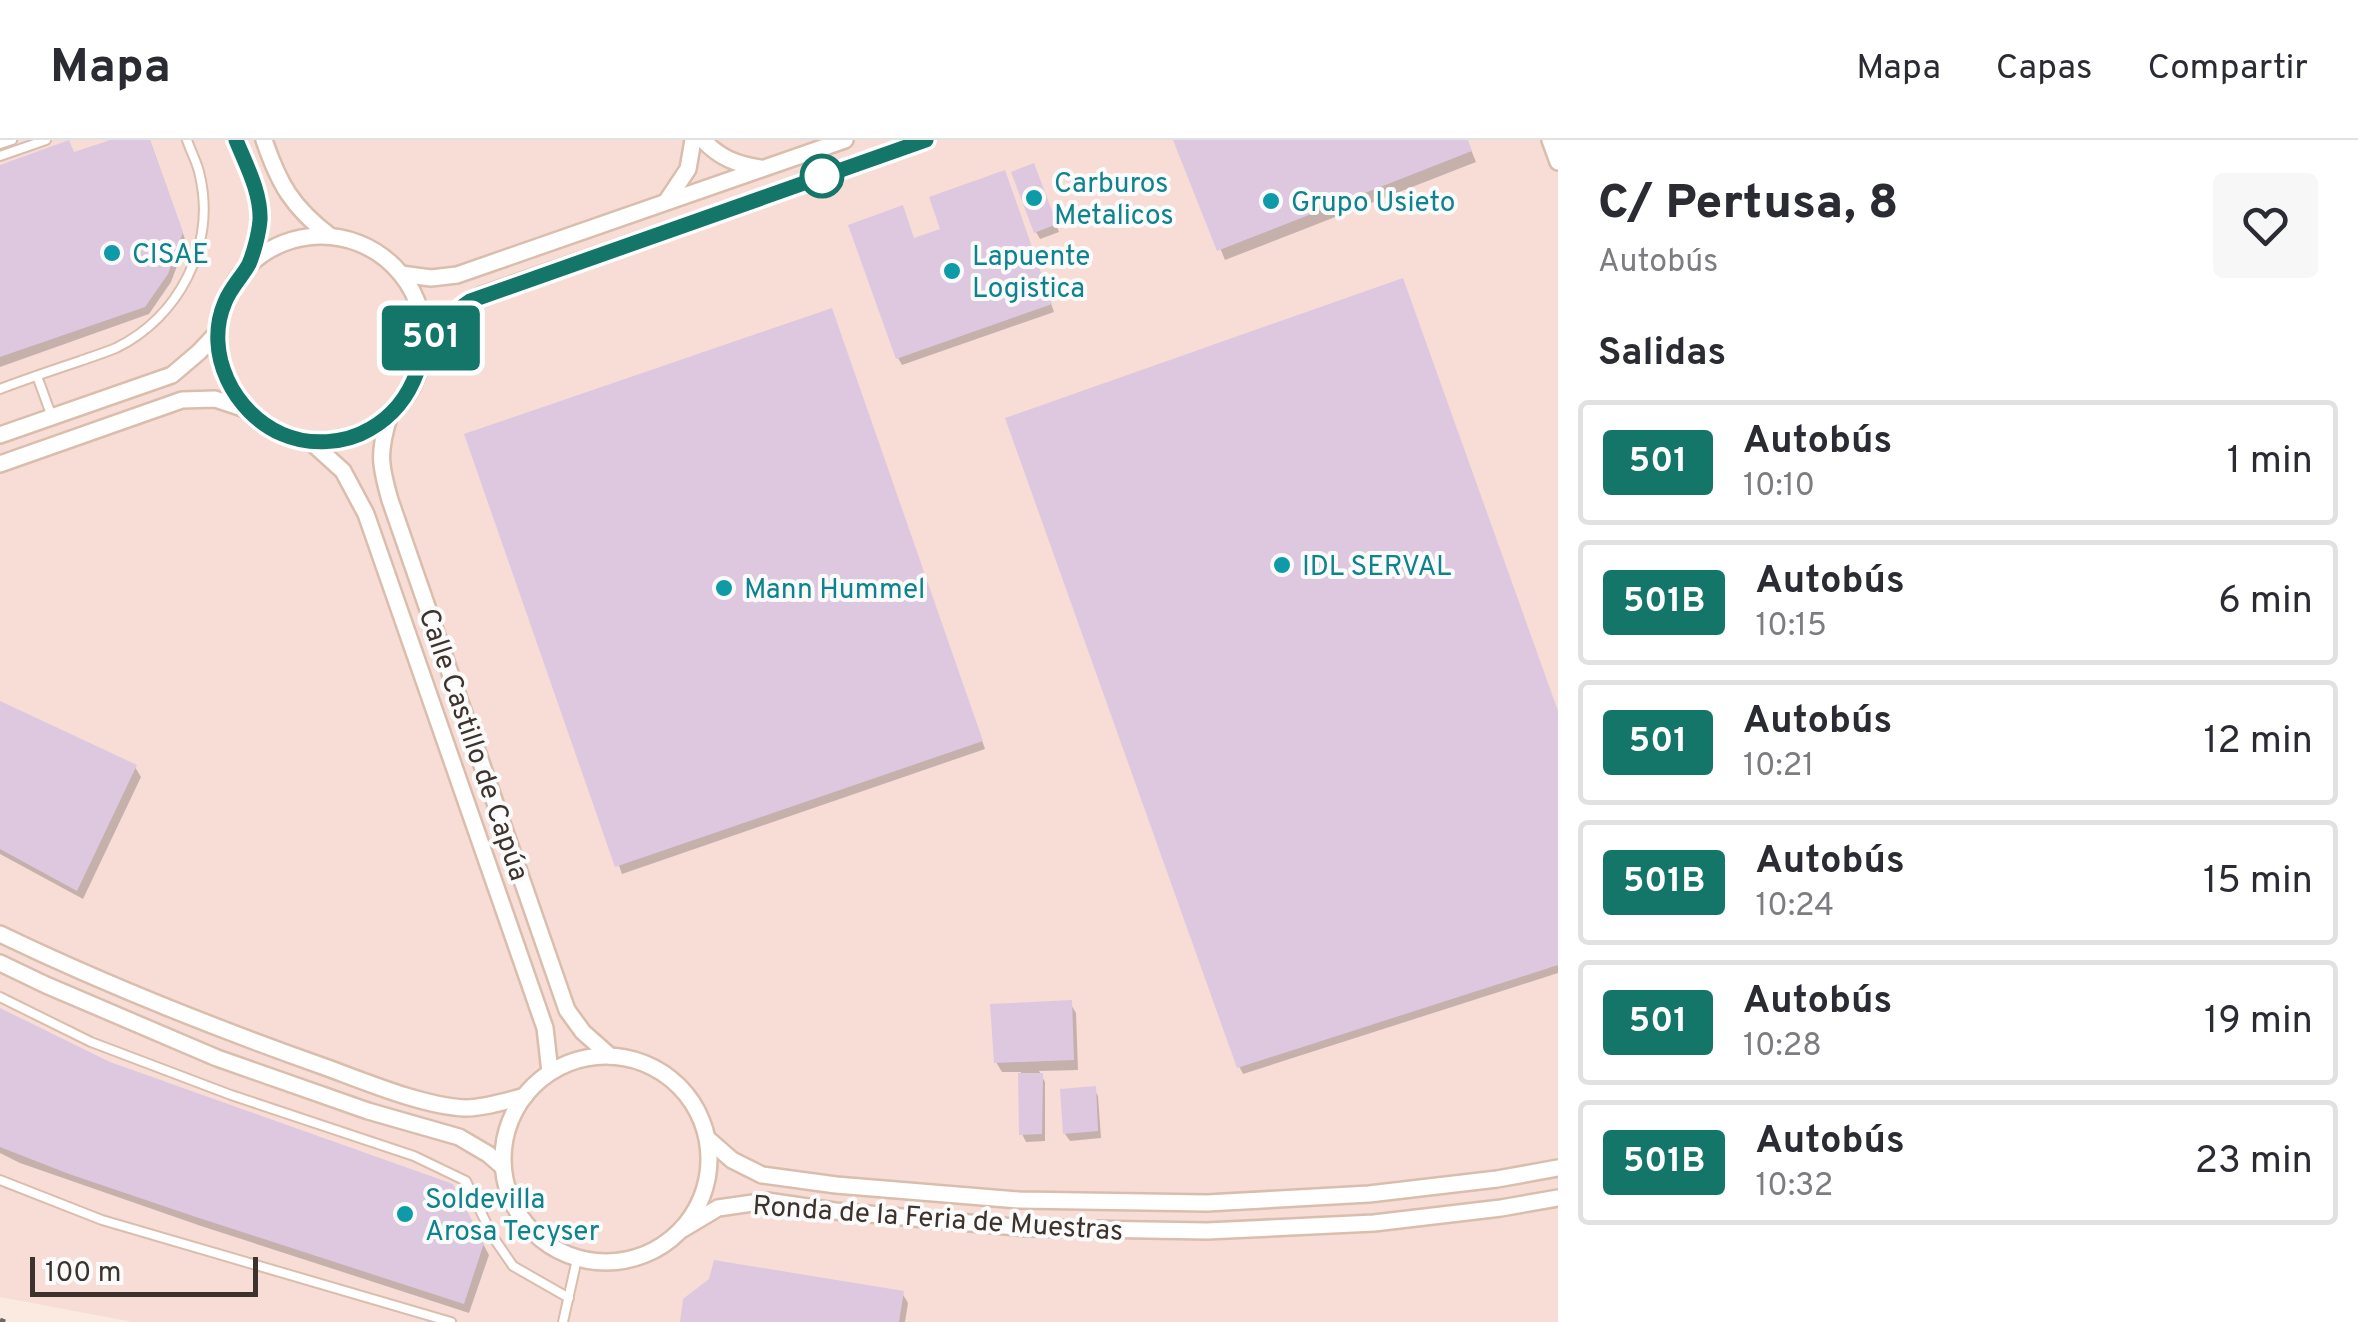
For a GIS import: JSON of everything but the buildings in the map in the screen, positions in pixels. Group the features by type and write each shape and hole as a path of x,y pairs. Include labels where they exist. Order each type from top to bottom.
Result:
{"street":[{"path":"236,140 259,207 258,233 248,264 222,307 218,332 220,360 229,386 264,425 311,442 339,441 366,432 389,417 411,386 424,346 423,320 415,295 401,274 381,255 356,242 330,236 300,238 272,248 248,264"},
{"path":"264,140 291,200 330,236"},
{"path":"666,202 688,168 693,140"},
{"path":"704,140 726,159 764,168"},
{"path":"786,140 792,158"},
{"path":"401,274 457,276 845,140"},
{"path":"424,346 457,310 482,295 926,140"},
{"path":"1550,140 1558,162"},
{"path":"0,436 172,375 218,332"},
{"path":"0,464 182,400 215,399 245,408"},
{"name":"Calle Castillo de Capúa","path":"389,417 381,442 380,468 410,557 567,1010 583,1032 610,1056"},
{"name":"Calle Castillo de Capúa","path":"311,442 343,471 366,514 545,1028 550,1072"},
{"path":"0,934 224,1031 391,1090 465,1108 525,1096"},
{"path":"0,963 217,1058 368,1111 459,1137 503,1167"},
{"name":"Ronda de la Feria de Muestras","path":"683,1229 701,1202 709,1172 708,1139 699,1113 683,1090 662,1072 637,1061 610,1056 573,1062 550,1072 525,1096 504,1142 508,1192 534,1234 577,1258 606,1263 634,1259 661,1248 718,1208 767,1201 835,1212 1027,1228 1206,1231 1374,1223 1558,1198"},
{"name":"Ronda de la Feria de Muestras","path":"708,1139 732,1160 762,1175 1018,1200 1206,1204 1369,1194 1558,1168"}],"lane":[{"path":"0,144 12,140"},
{"path":"0,156 46,140"},
{"path":"0,389 117,348 158,319 178,296 201,244 202,228 200,176 187,140"},
{"path":"37,376 52,417"},
{"path":"0,997 91,1042 232,1095 414,1156 466,1181 493,1237 514,1266 568,1298"},
{"path":"0,1180 102,1220 452,1322"},
{"path":"563,1322 577,1258"}],"shaded area":[{"path":"0,140 1558,140 1558,1322 133,1322 0,1297"}],"railway":[{"path":"0,1320 5,1322"}],"bus line":[{"name":"501","path":"236,140 257,193 260,220 248,264 222,307 218,332 220,360 229,386 245,408 264,425 311,442 339,441 366,432 389,417 417,373 424,346 446,319 482,295 926,140"}],"place":[{"name":"Carburos Metalicos","path":"1034,198"},
{"name":"Grupo Usieto","path":"1271,201"},
{"name":"CISAE","path":"112,253"},
{"name":"Lapuente Logistica","path":"952,271"},
{"name":"IDL SERVAL","path":"1282,565"},
{"name":"Mann Hummel","path":"724,588"},
{"name":"Soldevilla Arosa Tecyser","path":"405,1214"}]}
